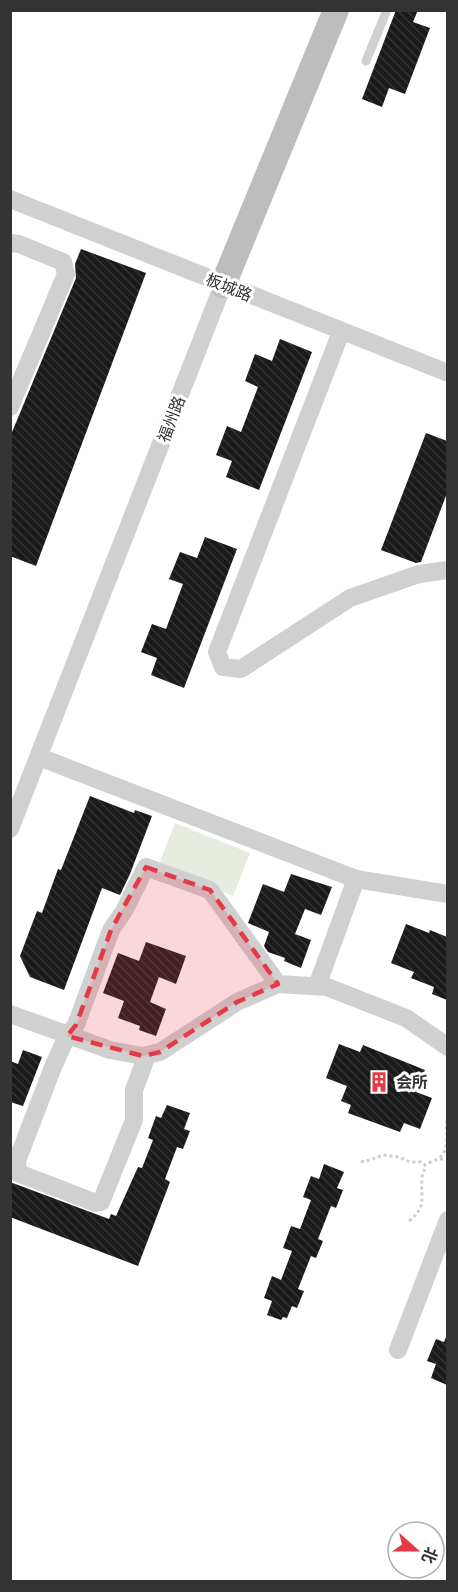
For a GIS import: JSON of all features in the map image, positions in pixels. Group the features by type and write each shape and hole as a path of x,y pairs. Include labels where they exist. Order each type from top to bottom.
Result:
{"street":[{"name":"福州路","path":"10,830 223,285 336,10"},
{"name":"板城路","path":"10,199 447,373"},
{"path":"10,243 19,244 63,262 66,274 10,407"},
{"path":"341,332 217,652 223,667 241,669 350,598 419,574 447,570"},
{"path":"39,757 356,879 447,894"},
{"path":"147,1055 134,1090 134,1120 101,1202 96,1203 18,1173 17,1161 67,1036 76,1025 111,930 124,911 146,867 210,890 278,984"},
{"path":"317,986 356,879"},
{"path":"10,1014 67,1036 122,1053 147,1055 160,1052 237,1002 278,984 317,986 327,987 406,1018 447,1047"},
{"path":"398,1350 447,1220"}],"lane":[{"path":"366,61 387,10"}],"path":[{"path":"425,1165 442,1156 447,1138 447,1114"},
{"path":"361,1161 383,1155 399,1156 410,1162 421,1162 425,1165"},
{"path":"438,1159 447,1160"},
{"path":"410,1221 421,1207 425,1165"}],"highlighted area":[{"path":"146,867 210,890 278,984 237,1002 160,1052 143,1056 67,1036 76,1025 111,930"}],"shaded area":[{"path":"175,823 250,853 233,896 158,867"}],"building":[{"path":"396,10 418,10 413,22 430,28 405,94 389,88 382,107 362,99"},
{"path":"81,249 146,273 36,566 10,556 10,437 76,278 75,264"},
{"path":"280,339 312,352 259,490 226,477 232,461 216,455 227,426 241,432 258,387 245,381 255,354 272,361"},
{"path":"426,433 447,441 447,493 421,562 416,563 381,550"},
{"path":"205,537 237,549 184,688 151,675 157,658 141,652 152,624 166,629 183,584 169,579 180,552 197,558"},
{"path":"90,796 134,813 135,810 152,816 120,895 102,888 64,990 30,977 20,956 37,911 42,913 58,869 61,870"},
{"path":"291,874 332,887 321,915 305,909 295,934 311,940 301,968 284,961 285,958 268,952 264,946 269,932 248,923 263,884 284,892"},
{"path":"406,924 447,937 447,1000 432,994 434,987 411,978 414,972 391,963"},
{"path":"146,942 186,956 176,984 159,977 150,1002 166,1009 156,1036 139,1030 140,1026 118,1018 124,1001 103,993 118,953 139,961"},
{"name":"会所","path":"339,1044 360,1052 363,1045 425,1070 416,1092 432,1098 420,1129 404,1123 400,1132 348,1113 351,1105 341,1101 347,1086 326,1078"},
{"path":"23,1050 42,1057 23,1106 10,1102 10,1061 18,1064"},
{"path":"167,1105 190,1113 184,1129 190,1131 183,1149 177,1147 165,1179 170,1182 138,1266 10,1217 10,1182 109,1219 111,1214 116,1216 138,1167 142,1168 153,1140 148,1138 156,1116 161,1118"},
{"path":"324,1164 344,1172 337,1188 343,1190 336,1208 331,1206 318,1239 323,1241 316,1258 311,1256 298,1289 304,1291 297,1308 292,1306 287,1318 283,1317 281,1320 267,1315 272,1301 264,1298 272,1276 281,1280 292,1251 283,1248 291,1226 300,1229 311,1200 303,1197 311,1176 319,1179"},
{"path":"446,1337 447,1385 431,1378 436,1364 427,1361 436,1339 444,1342"}],"place":[{"name":"会所","path":"379,1082"}]}
